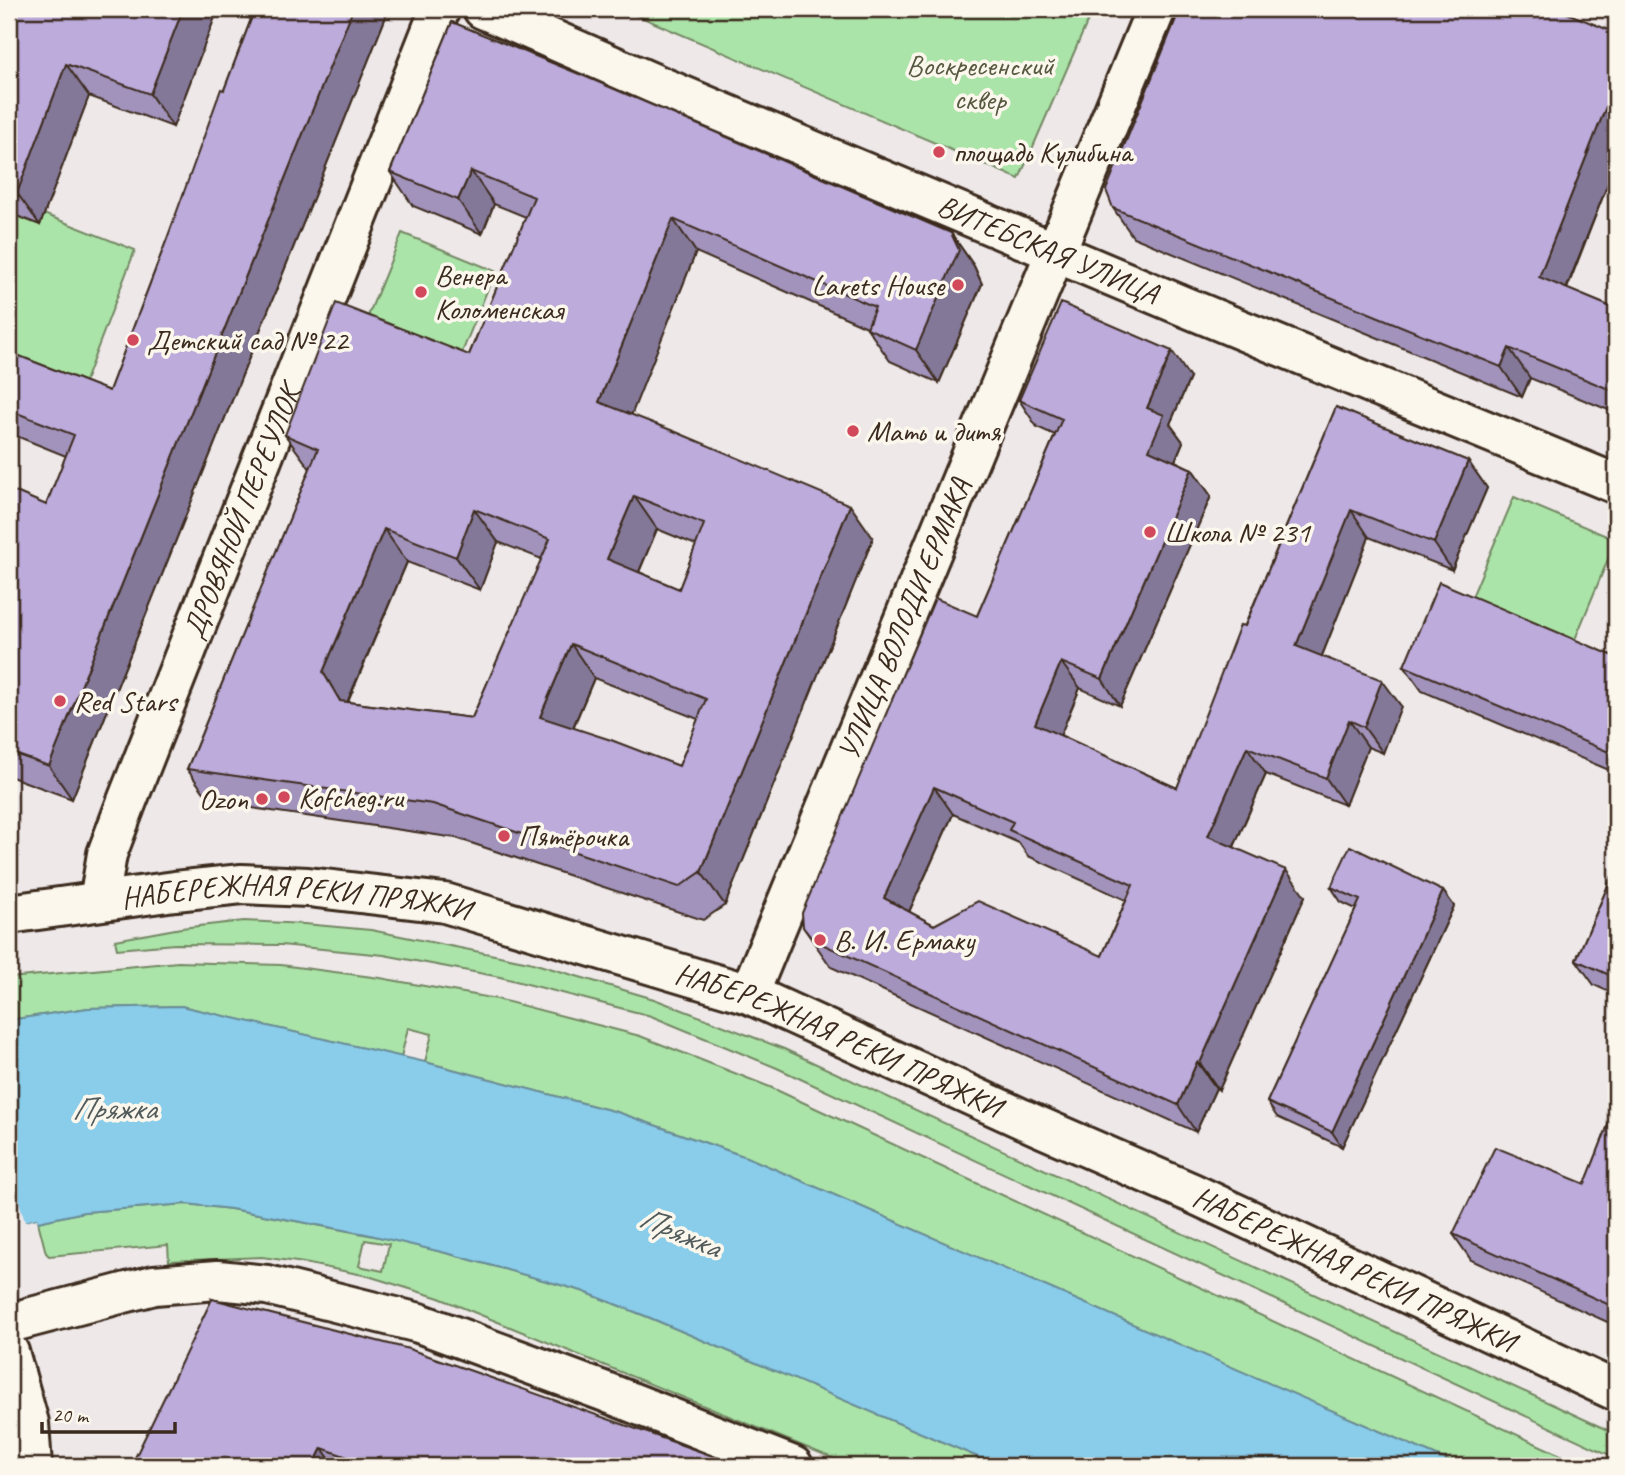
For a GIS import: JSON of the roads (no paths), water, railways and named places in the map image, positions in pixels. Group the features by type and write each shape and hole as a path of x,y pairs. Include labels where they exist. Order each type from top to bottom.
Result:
{"street":[{"name":"ДРОВЯНОЙ ПЕРЕУЛОК","path":"99,901 107,854 132,788 440,9"},
{"name":"ВИТЕБСКАЯ УЛИЦА","path":"483,9 657,85 1616,484"},
{"name":"УЛИЦА ВОЛОДИ ЕРМАКА","path":"749,994 1156,9"},
{"name":"НАБЕРЕЖНАЯ РЕКИ ПРЯЖКИ","path":"9,914 242,884 308,887 445,903 749,994 1192,1193 1616,1391"},
{"path":"9,1323 154,1285 218,1280 267,1285 419,1323 603,1391 793,1466"},
{"path":"9,1352 29,1423 33,1466"}],"water":[{"name":"Пряжка","path":"181,1006 425,1062 617,1112 749,1158 1460,1466 999,1466 582,1291 450,1254 366,1234 231,1209 186,1204 84,1212 38,1222 36,1219 9,1227 9,1020 88,1008"}],"place":[{"name":"площадь Кулибина","path":"939,152"},
{"name":"Larets House","path":"958,285"},
{"name":"Венера Коломенская","path":"421,292"},
{"name":"Детский сад № 22","path":"133,340"},
{"name":"Мать и дитя","path":"853,431"},
{"name":"Школа № 231","path":"1150,532"},
{"name":"Red Stars","path":"60,701"},
{"name":"Kofcheg.ru","path":"284,797"},
{"name":"Ozon","path":"262,799"},
{"name":"Пятёрочка","path":"504,836"},
{"name":"В. И. Ермаку","path":"820,940"}],"park label":[{"name":"Воскресенский сквер","path":"980,82"}]}
